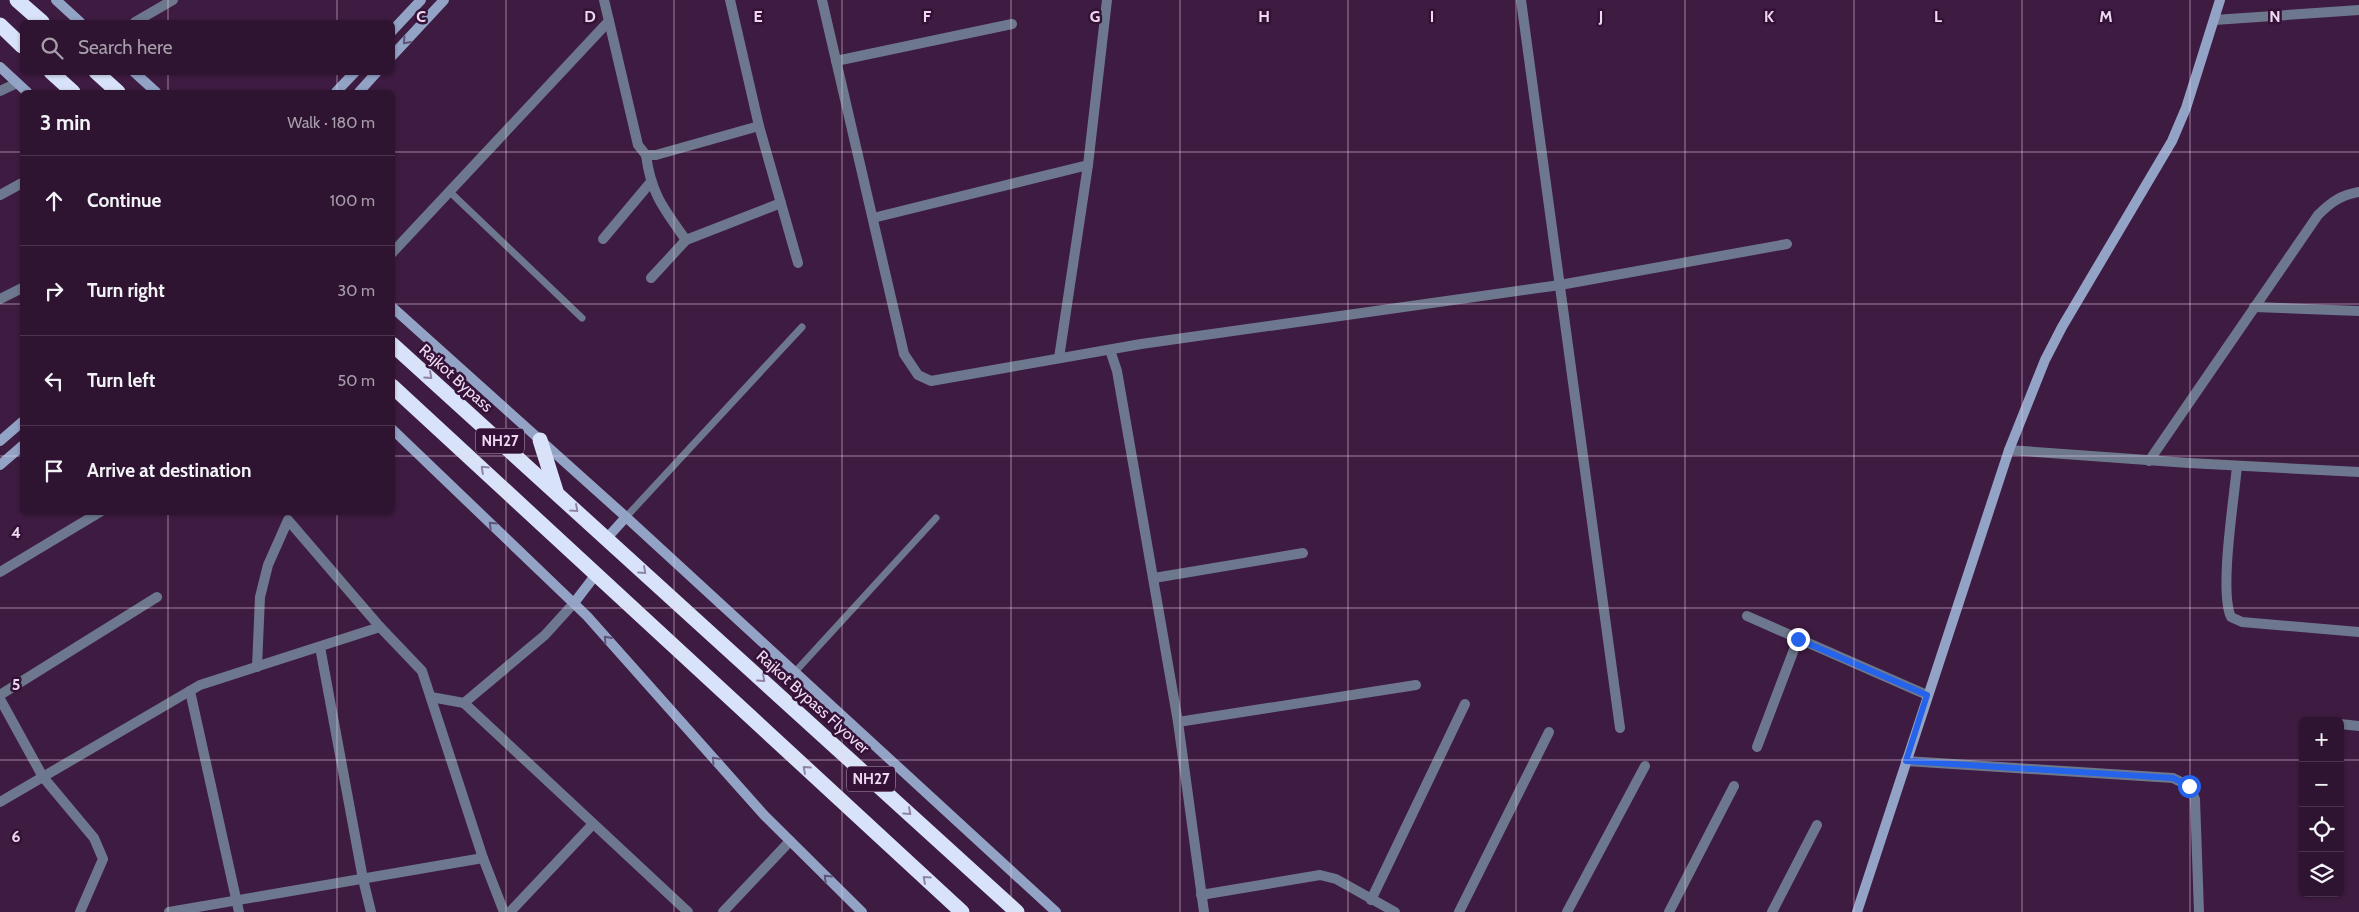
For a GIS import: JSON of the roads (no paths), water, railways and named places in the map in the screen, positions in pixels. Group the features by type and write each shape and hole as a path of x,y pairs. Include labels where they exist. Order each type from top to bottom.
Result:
{"highway":[{"path":"17,0 40,20"},
{"path":"0,25 20,44"},
{"path":"54,75 71,90"},
{"path":"99,75 116,90"},
{"name":"Rajkot Bypass","path":"395,347 607,538"},
{"name":"NH27","path":"395,389 597,573 698,670 962,912"},
{"path":"540,440 556,492"},
{"name":"Rajkot Bypass Flyover","path":"607,538 1017,912"}],"street":[{"path":"56,0 78,20"},
{"path":"139,20 173,0"},
{"path":"395,28 422,0"},
{"path":"395,53 444,0"},
{"path":"604,0 638,145 646,155 650,183 686,240"},
{"path":"730,0 759,126 798,263"},
{"path":"822,0 904,354 918,375 931,381 1110,350 1560,285 1787,244"},
{"path":"1059,358 1088,165 1107,0"},
{"path":"1521,0 1620,728"},
{"path":"1857,912 2009,450 2045,360 2062,327 2172,141 2186,108 2220,0"},
{"path":"2214,20 2359,10"},
{"path":"395,250 609,21"},
{"path":"836,61 1012,24"},
{"path":"0,67 26,90"},
{"path":"137,75 154,90"},
{"path":"338,90 352,75"},
{"path":"361,90 375,75"},
{"path":"0,91 17,83"},
{"path":"646,155 656,155 759,126"},
{"path":"873,218 1088,165"},
{"path":"603,239 650,183"},
{"path":"0,195 20,184"},
{"path":"2149,460 2318,215 2332,201 2344,195 2359,192"},
{"path":"651,278 686,240 781,203"},
{"path":"0,299 20,289"},
{"path":"2254,307 2359,311"},
{"path":"395,310 626,517 1056,912"},
{"path":"1110,350 1117,371 1154,578 1178,722 1204,912"},
{"path":"0,441 20,424"},
{"path":"395,432 574,603 790,841 862,912"},
{"path":"0,465 20,448"},
{"path":"2009,450 2237,466 2359,472"},
{"path":"2237,466 2226,587 2226,607 2231,618 2242,622 2359,632"},
{"path":"0,572 95,515"},
{"path":"607,538 626,517"},
{"path":"257,667 260,597 268,565 288,520 380,627 422,671 483,858 504,912"},
{"path":"1154,578 1303,553"},
{"path":"464,703 545,636 597,573"},
{"path":"80,912 103,859 94,838 43,777 0,697 157,597"},
{"path":"1747,616 1927,695"},
{"path":"0,802 200,685 380,627"},
{"path":"1757,747 1798,639"},
{"path":"320,647 362,879 371,912"},
{"path":"1178,722 1416,685"},
{"path":"190,691 239,912"},
{"path":"431,698 464,703 688,912"},
{"path":"1371,900 1466,704"},
{"path":"2344,724 2359,726"},
{"path":"1459,912 1549,732"},
{"path":"1906,761 2173,778 2189,786 2195,799 2199,912"},
{"path":"1567,912 1645,766"},
{"path":"1670,912 1734,786"},
{"path":"510,912 593,824"},
{"path":"1772,912 1817,825"},
{"path":"723,912 790,841"},
{"path":"169,912 483,858"},
{"path":"1202,895 1320,875 1336,879 1395,912"},
{"path":"672,912 680,904"}],"lane":[{"path":"450,192 582,318"},
{"path":"626,517 802,326"},
{"path":"794,673 936,518"}]}
